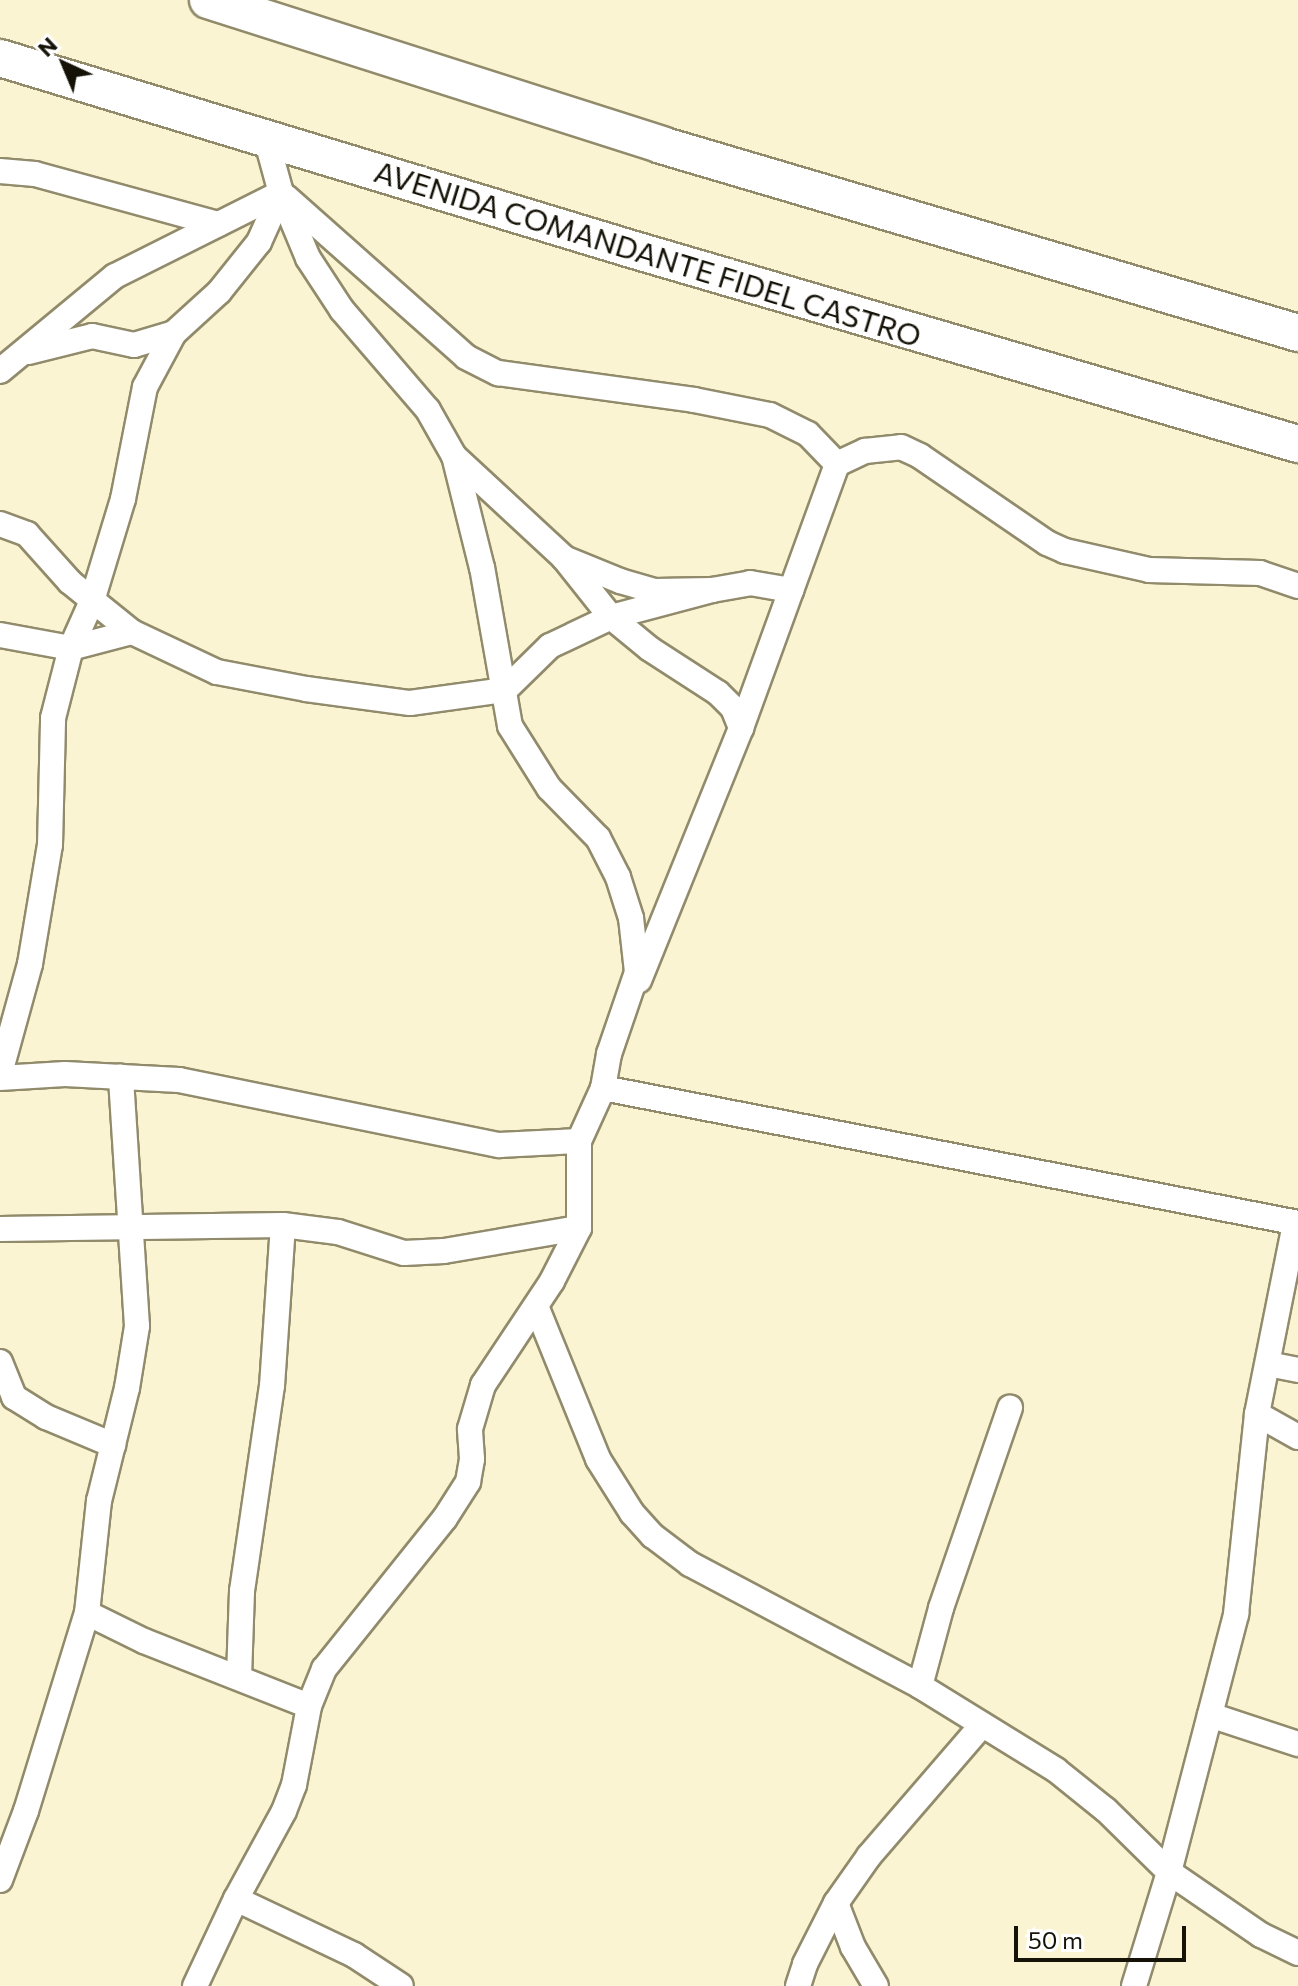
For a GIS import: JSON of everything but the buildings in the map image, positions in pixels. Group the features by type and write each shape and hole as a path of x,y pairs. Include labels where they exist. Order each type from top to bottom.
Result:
{"highway":[{"path":"208,0 661,145 1298,333"},
{"name":"AVENIDA COMANDANTE FIDEL CASTRO","path":"0,58 1298,444"}],"street":[{"path":"195,1986 294,1785 309,1706 324,1669 445,1518 468,1482 472,1459 470,1429 483,1385 536,1306 579,1228 579,1141 603,1088 609,1054 637,972 631,918 618,877 598,838 549,788 510,726 482,568 454,456 428,410 342,310 308,258 281,193 266,138"},
{"path":"0,171 35,174 218,224"},
{"path":"0,371 115,276 281,193"},
{"path":"281,193 259,242 219,292 174,333 145,387 123,499 92,601 71,648 53,718 50,845 30,964 0,1076 65,1074 179,1080 499,1145 579,1141"},
{"path":"281,193 398,300 477,362 498,373 694,400 770,415 808,434 837,464"},
{"path":"22,353 92,336 134,345 174,333"},
{"path":"609,1054 741,728 837,464 865,451 901,447 945,472 1047,543 1065,551 1149,570 1260,573 1298,586"},
{"path":"454,456 564,558 611,617 650,649 718,693 733,708 741,728"},
{"path":"0,524 27,534 92,601 132,632 217,672 306,689 410,703 505,690 550,646 611,617 750,583 791,590"},
{"path":"564,558 638,588 655,591 712,590"},
{"path":"0,635 71,648 132,632"},
{"path":"0,1880 26,1811 87,1613 99,1501 137,1326 121,1077"},
{"path":"603,1088 1297,1223 1257,1414 1236,1614 1169,1872 1134,1986"},
{"path":"0,1229 283,1225 338,1232 404,1253 444,1251 579,1228"},
{"path":"239,1677 242,1591 272,1386 283,1225"},
{"path":"536,1306 598,1459 632,1513 653,1536 711,1576 920,1686 1056,1770 1106,1810 1169,1872 1261,1935 1298,1953"},
{"path":"0,1362 14,1397 46,1417 113,1445"},
{"path":"1268,1364 1298,1370"},
{"path":"920,1686 941,1608 1010,1408"},
{"path":"1257,1414 1298,1437"},
{"path":"87,1613 144,1641 309,1706"},
{"path":"1210,1715 1298,1744"},
{"path":"798,1986 805,1964 836,1903 869,1856 982,1725"},
{"path":"236,1899 354,1955 401,1986"},
{"path":"836,1903 853,1947 876,1986"}]}
